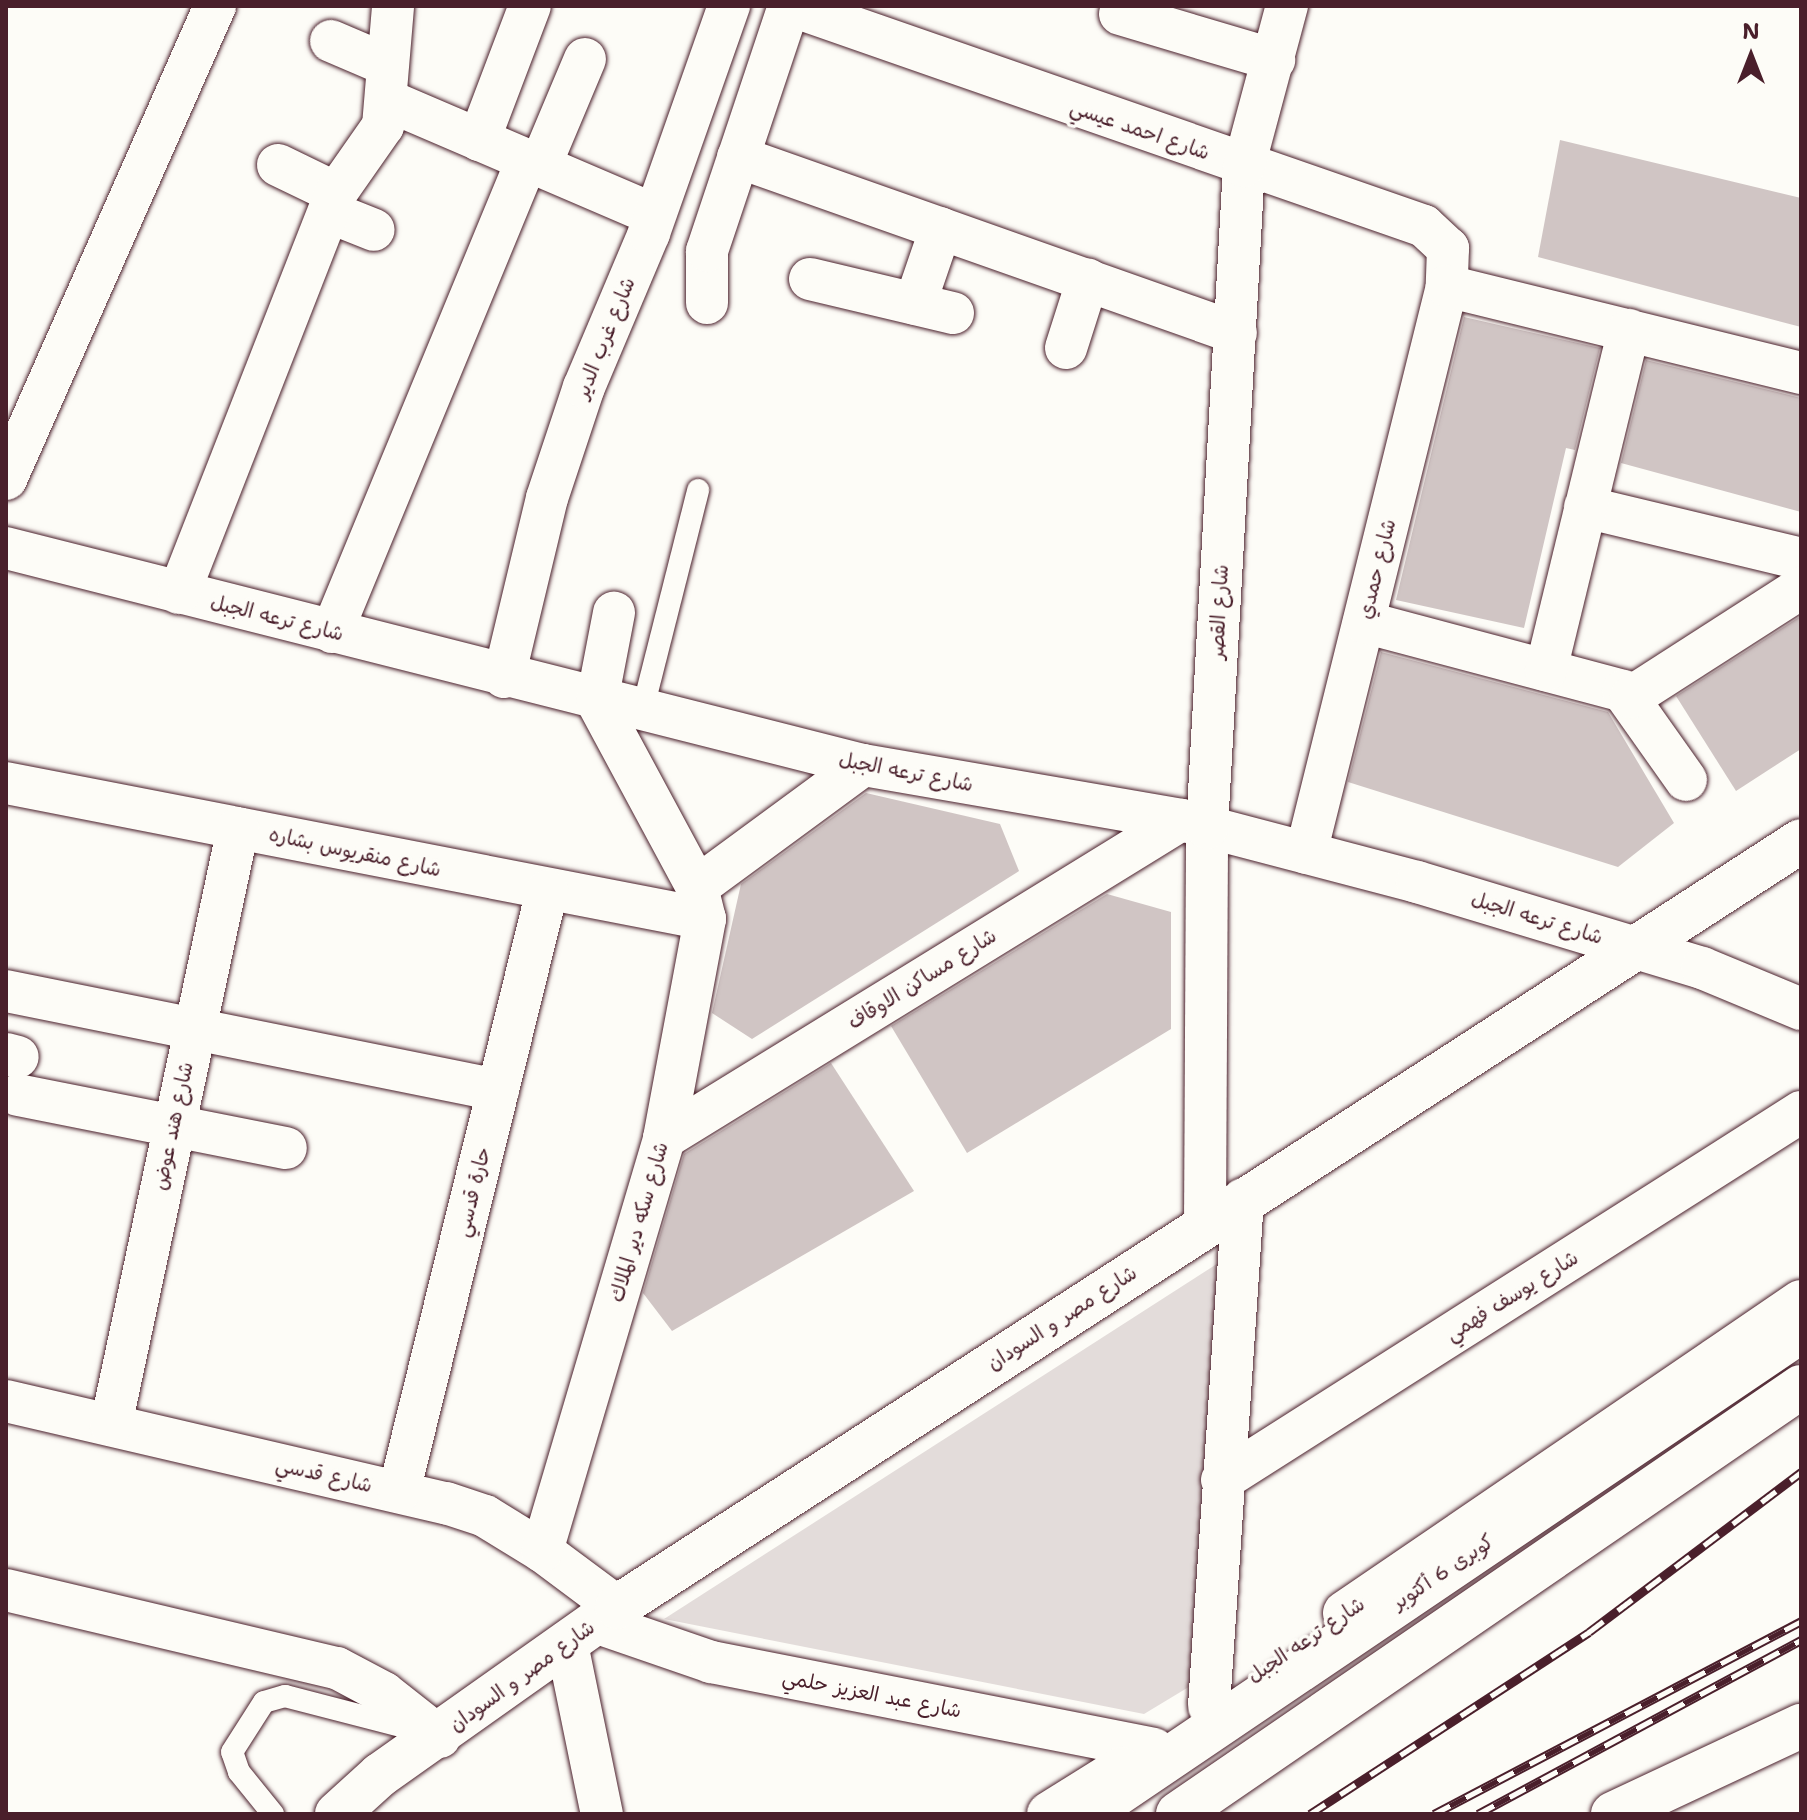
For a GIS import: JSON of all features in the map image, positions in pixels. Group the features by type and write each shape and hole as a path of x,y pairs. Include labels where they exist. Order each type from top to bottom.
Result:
{"main road":[{"name":"شارع مصر و السودان","path":"337,1814 380,1775 440,1737 593,1624 1243,1199 1801,841"},
{"name":"شارع ترعه الجبل","path":"1049,1814 1154,1749 1209,1706 1801,1302"},
{"name":"كوبرى 6 أكتوبر","path":"1087,1814 1801,1331"},
{"path":"1178,1814 1801,1387"},
{"path":"1613,1814 1801,1726"}],"street":[{"path":"6,479 215,6"},
{"path":"479,140 530,6"},
{"name":"شارع غرب الدير","path":"504,677 547,498 584,387 652,224 729,6"},
{"path":"707,303 707,251 790,6"},
{"name":"شارع احمد عيسي","path":"790,6 865,20 1244,166 1424,226 1448,248 1447,286"},
{"name":"شارع القصر","path":"1205,1225 1194,824 1236,333 1244,166 1287,6"},
{"path":"179,593 333,202 375,143 388,83 387,9"},
{"path":"1120,14 1274,60"},
{"path":"331,41 388,83 479,140 533,163 707,251"},
{"path":"332,632 533,163 585,59"},
{"path":"738,157 1236,333"},
{"path":"278,165 374,230"},
{"path":"810,279 934,308 941,228"},
{"path":"1066,348 1088,279"},
{"path":"1447,286 1801,373"},
{"name":"شارع حمدي","path":"1306,853 1447,286"},
{"path":"1546,670 1629,330"},
{"path":"1585,507 1801,559"},
{"name":"شارع ترعه الجبل","path":"6,548 597,701 863,765 1194,824 1306,853 1702,968 1801,1009"},
{"path":"1631,697 1801,588"},
{"path":"614,613 597,701 701,903 863,765"},
{"path":"1364,622 1546,670 1631,697 1686,780"},
{"name":"شارع منقريوس بشاره","path":"6,783 547,891 701,903"},
{"name":"شارع مساكن الاوقاف","path":"664,1138 1194,824"},
{"name":"شارع هند عوض","path":"111,1425 172,1126 238,828"},
{"name":"حارة قدسي","path":"399,1492 547,891"},
{"name":"شارع سكه دير الملاك","path":"542,1551 664,1138 701,903"},
{"path":"6,991 194,1032 498,1090"},
{"path":"14,1069 172,1126 286,1148"},
{"name":"شارع يوسف فهمي","path":"1222,1480 1801,1112"},
{"path":"1209,1706 1243,1199"},
{"name":"شارع قدسي","path":"6,1401 399,1492 485,1516 542,1551 593,1624"},
{"path":"6,1590 337,1668 384,1693 440,1737"},
{"path":"593,1624 602,1814"},
{"name":"شارع عبد العزيز حلمي","path":"593,1624 711,1662 1154,1749"}],"lane":[{"path":"642,712 698,490"},
{"path":"273,1814 239,1772 232,1752 270,1698 285,1696 440,1737"}],"shaded area":[{"path":"1223,1260 1197,1682 1144,1714 664,1619"}],"building":[{"path":"1560,140 1801,198 1801,327 1538,257"},
{"path":"1464,317 1600,348 1575,450 1566,448 1524,628 1396,600"},
{"path":"1646,360 1801,398 1801,512 1621,463"},
{"path":"1801,616 1801,749 1736,791 1676,696"},
{"path":"1381,652 1608,712 1674,823 1618,867 1348,782"},
{"path":"866,793 1000,824 1019,871 752,1039 712,1013 741,884"},
{"path":"1107,894 1171,912 1171,1029 967,1153 891,1026"},
{"path":"831,1063 914,1191 672,1331 643,1293 684,1154"}],"railway":[{"path":"1310,1814 1589,1632 1801,1472"},
{"path":"1434,1814 1801,1621"},
{"path":"1478,1814 1801,1640"}]}
